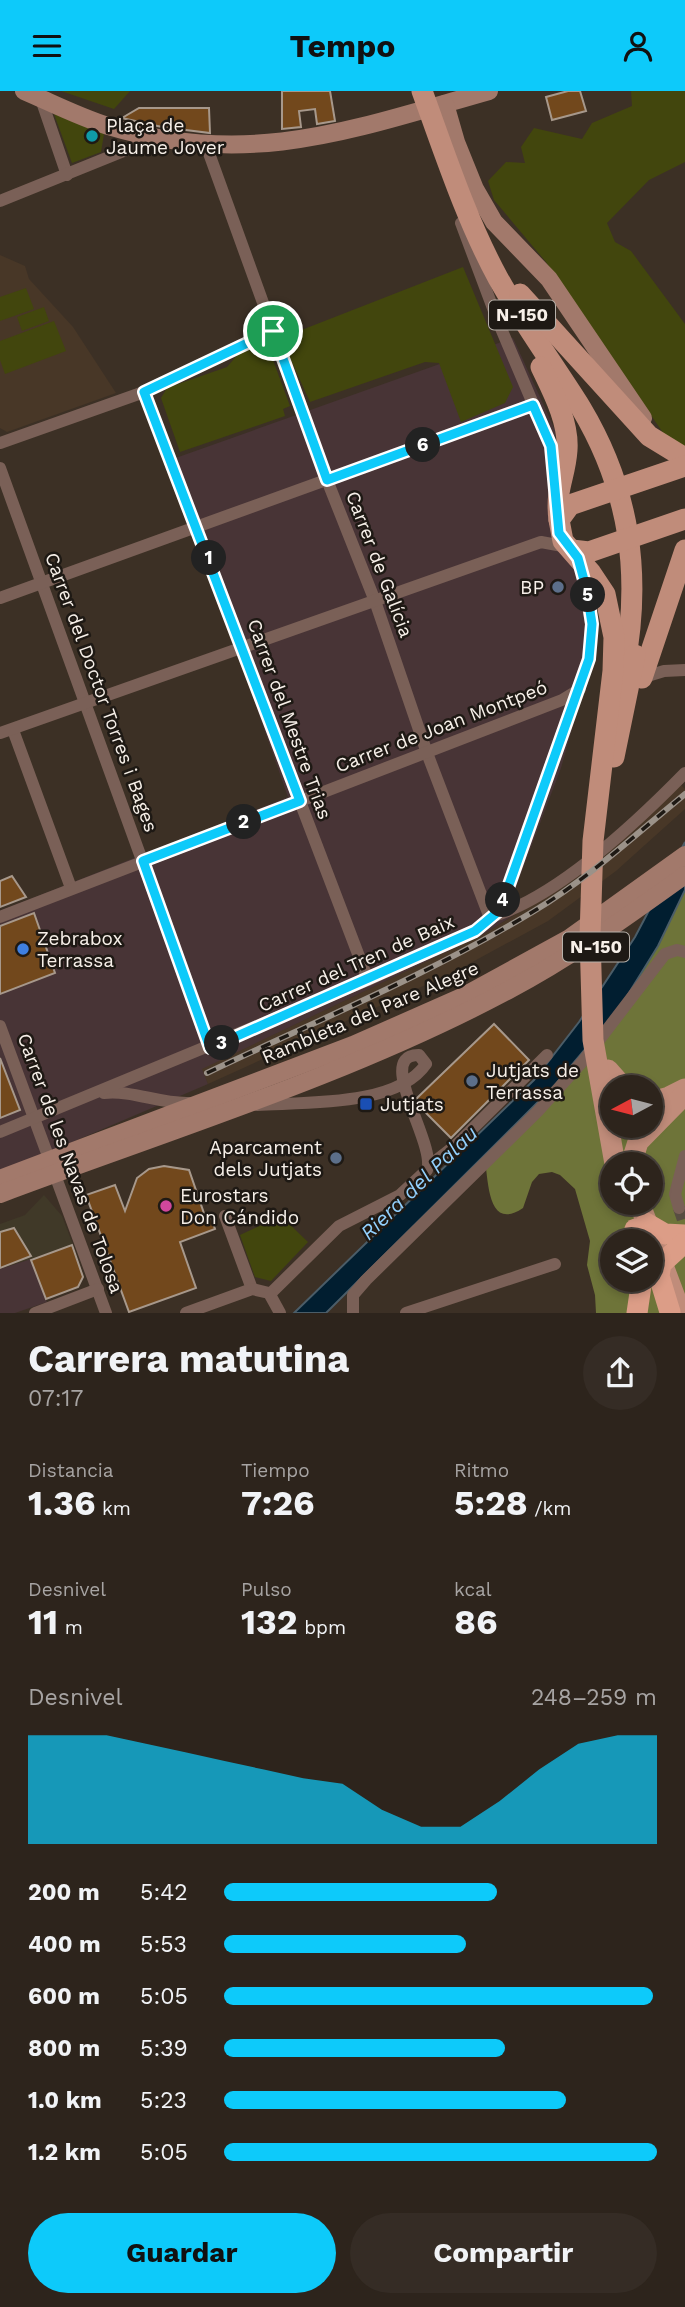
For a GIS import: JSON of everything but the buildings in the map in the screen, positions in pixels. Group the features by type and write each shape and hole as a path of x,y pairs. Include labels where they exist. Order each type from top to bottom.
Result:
{"highway":[{"path":"663,1234 685,1235"},
{"path":"663,1262 685,1242"},
{"path":"663,1285 674,1310"},
{"path":"637,1313 640,1292"}],"main road":[{"path":"31,93 108,125 156,138 206,145 258,145 313,139 421,101 489,91"},
{"path":"439,97 470,177 494,222 549,279 663,447"},
{"name":"N-150","path":"439,97 453,161"},
{"name":"N-150","path":"421,101 453,161 508,285 612,458 638,565 640,626 597,838"},
{"path":"508,285 663,447 685,459"},
{"path":"508,285 555,396 565,427 567,449 556,493 559,533 605,594 614,637 599,794"},
{"path":"559,520 570,505 685,465"},
{"path":"573,552 589,552 685,519"},
{"path":"611,772 685,551"},
{"name":"N-150","path":"604,1075 596,930 599,794 630,639 638,565"},
{"name":"Rambleta del Pare Alegre","path":"0,1179 51,1167 236,1106 353,1062 478,1006 549,967 657,895 681,865"},
{"name":"Rambleta del Pare Alegre","path":"0,1194 51,1167 353,1045 498,979 578,932 681,865"},
{"path":"603,1063 613,1075"},
{"path":"663,1098 685,1091"},
{"path":"663,1115 685,1091"}],"street":[{"path":"413,91 421,101 497,319 551,446 556,493"},
{"path":"31,93 67,175"},
{"path":"0,201 156,138"},
{"name":"Carrer de Galícia","path":"206,145 327,480 375,601 427,753 490,918"},
{"path":"0,443 144,392 273,331"},
{"name":"Carrer del Mestre Trias","path":"144,392 244,649 368,981"},
{"path":"0,598 533,405"},
{"name":"Carrer del Doctor Torres i Bages","path":"0,468 210,1048"},
{"path":"71,888 6,732 541,542 573,552 592,624 589,659 500,910 490,918"},
{"path":"642,678 664,671 685,670"},
{"name":"Carrer de Joan Montpeó","path":"0,917 562,700 580,689"},
{"path":"490,918 519,909 614,841 685,773"},
{"name":"Carrer del Tren de Baix","path":"0,1132 368,981 475,931 490,918"},
{"path":"353,1313 353,1295 366,1280 538,1111 583,1061 665,954 677,950 685,952"},
{"name":"Carrer de les Navas de Tolosa","path":"0,1025 106,1313"},
{"path":"270,1294 339,1226 400,1195 429,1166 456,1145 547,1055"},
{"name":"Rambleta del Pare Alegre","path":"236,1106 346,1099 402,1086 428,1147 429,1166"},
{"name":"Rambleta del Pare Alegre","path":"96,1094 123,1092 169,1103 204,1103"},
{"path":"679,1208 676,1195 680,1168 685,1156"},
{"path":"225,1216 252,1289"},
{"path":"405,1313 555,1264"},
{"path":"35,1313 98,1289"},
{"path":"186,1313 252,1289 270,1294"},
{"path":"270,1294 278,1312"}],"shaded area":[{"path":"0,255 25,266 29,279 73,327 116,393 7,432 0,428"},
{"path":"513,338 555,430 558,472 554,524 592,587 596,643 561,768 509,905 514,915 484,934 203,1069 208,1084 0,1173 0,911 288,797 170,460"},
{"path":"681,785 685,789 685,809 616,871 548,921 454,972 208,1084 202,1069 484,934 582,873"},
{"path":"44,1195 62,1216 73,1245 0,1269 0,1224 25,1215"},
{"path":"31,1259 47,1302 15,1313 0,1313 0,1269"}],"green space":[{"path":"61,91 130,91 114,109"},
{"path":"631,91 685,91 685,162 649,180 607,223 615,242 631,251 685,324 685,448 670,443 546,262 494,200 488,181 506,162 525,163 521,147 534,128 582,139 592,123 632,106"},
{"name":"Plaça de Jaume Jover","path":"54,114 104,134 101,152 72,163"},
{"path":"463,267 513,387 505,403 461,422 439,363 425,362 310,402 281,338"},
{"path":"26,288 34,309 0,321 0,297"},
{"path":"44,307 49,321 22,331 17,317"},
{"path":"54,321 66,351 5,374 0,360 0,341"},
{"path":"266,341 290,406 283,409 285,416 180,452 161,398 167,388 227,367 241,351"},
{"path":"685,890 683,1313 596,1313 595,1295 587,1265 590,1241 575,1189 560,1175 552,1172 539,1174 532,1182 523,1208 511,1214 502,1213 495,1208 484,1157 555,1085 658,946"},
{"path":"281,1216 308,1242 271,1281 255,1277 240,1235"}],"water":[{"name":"Riera del Palau","path":"685,842 685,890 658,946 619,1009 555,1085 326,1313 294,1313 534,1080 579,1022 635,937"}],"tunnel":[{"path":"679,1208 685,1226"}],"railway":[{"path":"207,1073 414,976 495,934 554,898 593,870 685,794"}],"place":[{"name":"Plaça de Jaume Jover","path":"92,136"},
{"name":"BP","path":"558,587"},
{"name":"Zebrabox Terrassa","path":"23,949"},
{"name":"Jutjats de Terrassa","path":"472,1081"},
{"name":"Jutjats","path":"366,1104"},
{"name":"Aparcament dels Jutjats","path":"336,1158"},
{"name":"Eurostars Don Cándido","path":"166,1206"}],"route":[{"path":"273,331 327,480 533,405 551,446 559,533 578,558 587,591 592,624 589,659 500,910 475,931 368,981 210,1048 143,861 300,801 144,392 273,331"}]}
